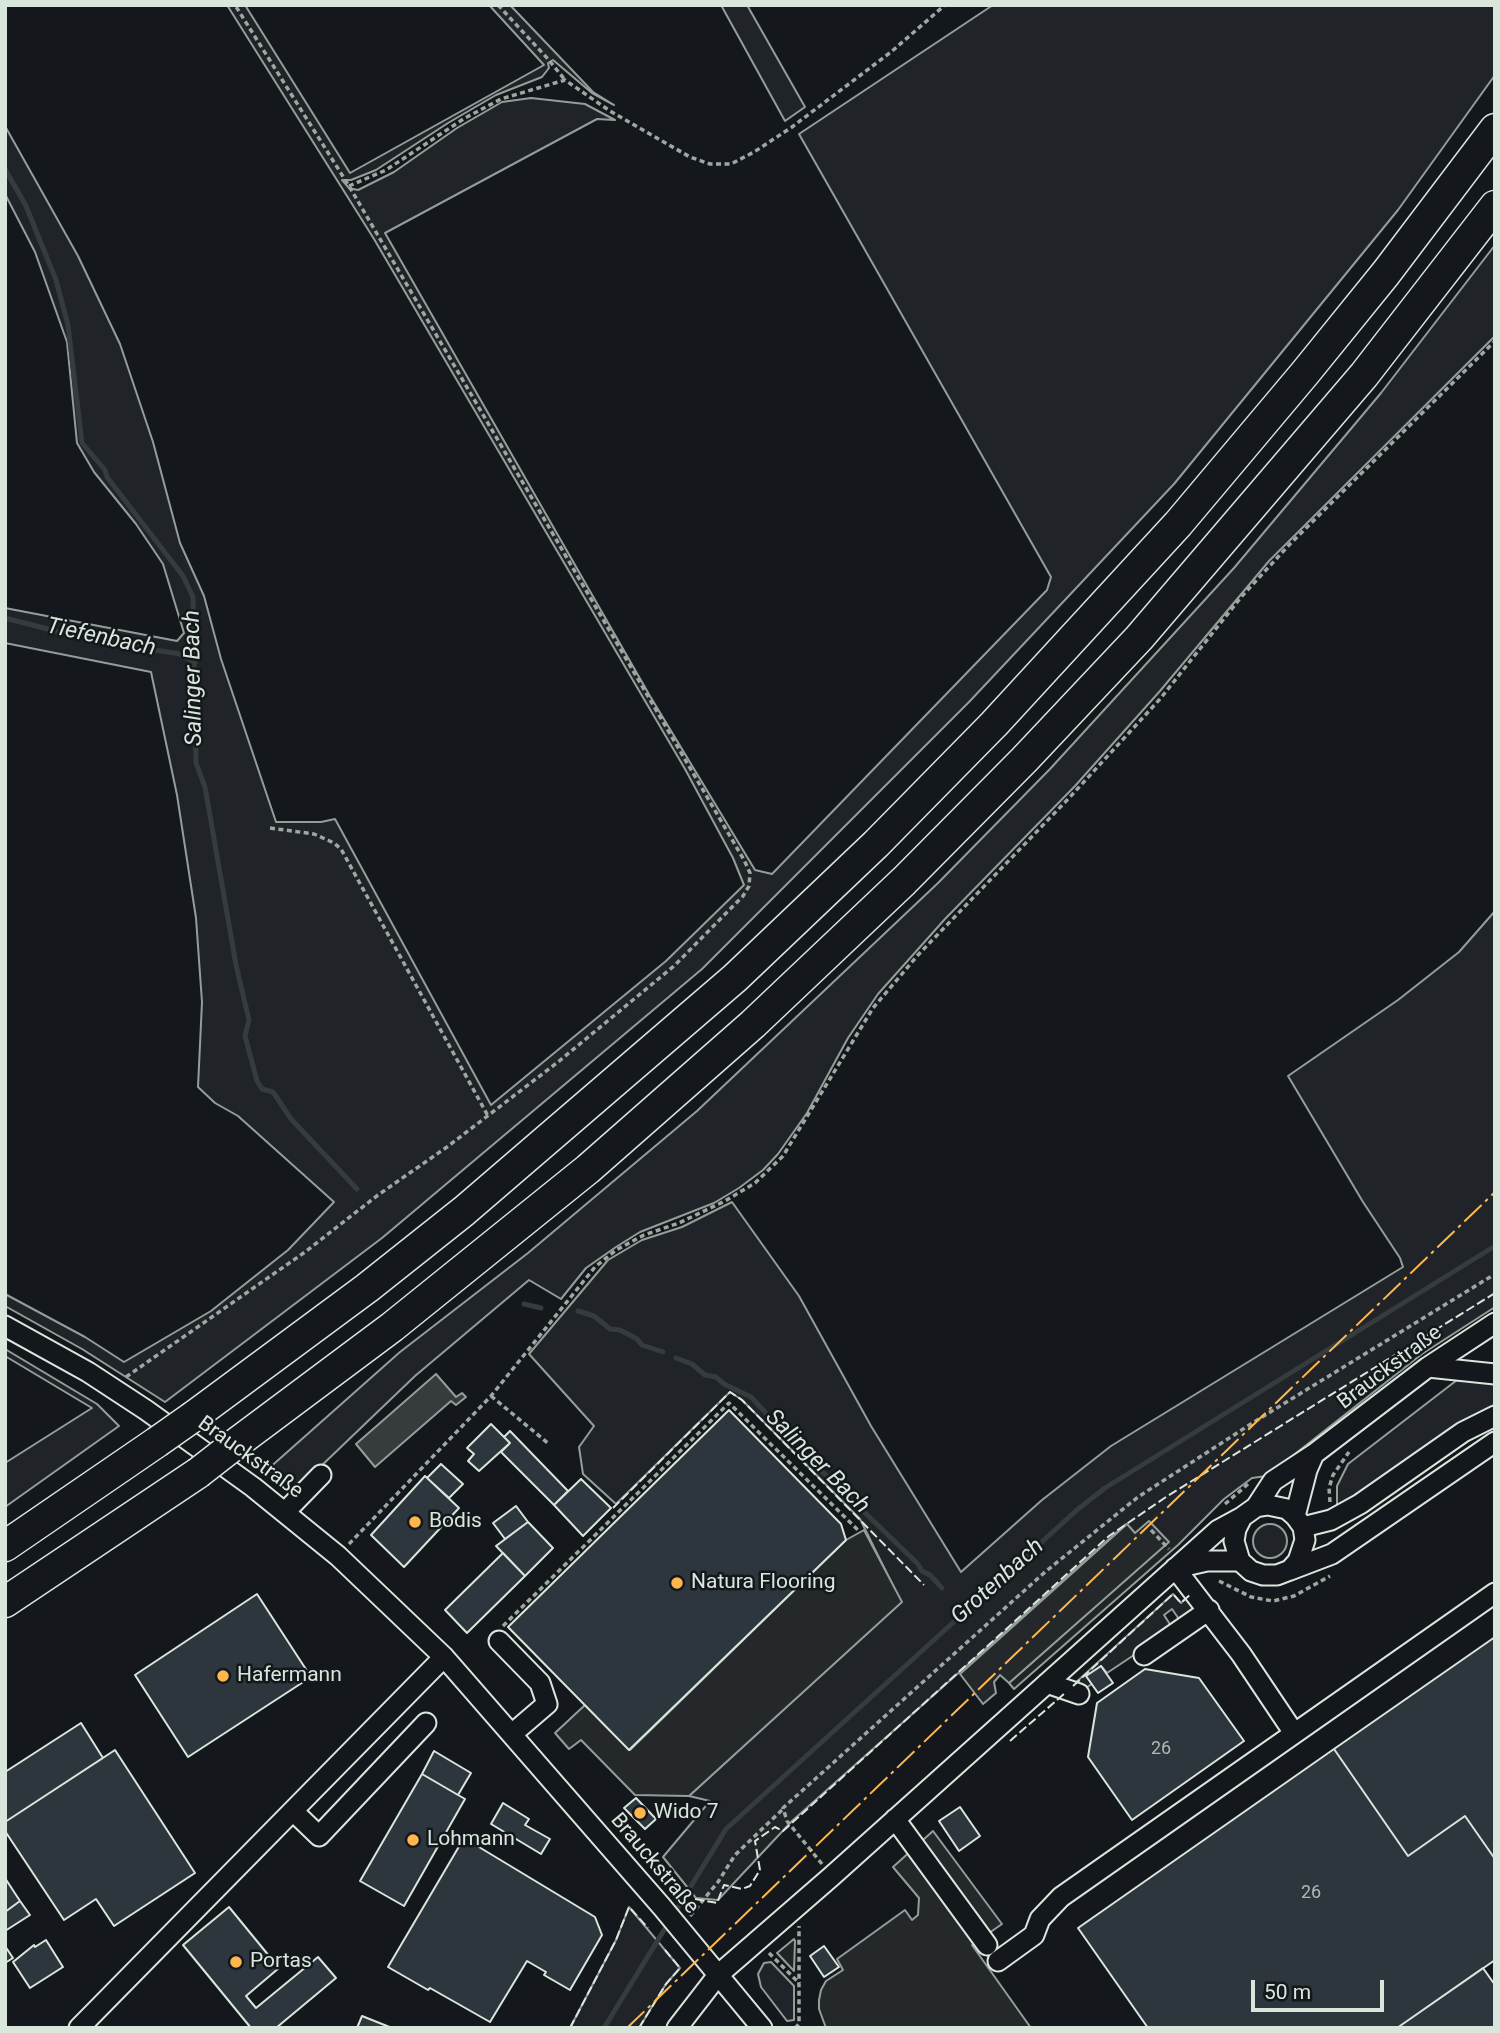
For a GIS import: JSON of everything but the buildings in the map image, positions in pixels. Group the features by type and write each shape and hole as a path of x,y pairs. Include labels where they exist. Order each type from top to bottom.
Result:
{"highway":[{"path":"5,1546 194,1416 367,1288 464,1211 726,986 876,844 994,724 1178,524 1346,323 1495,129"},
{"path":"5,1602 198,1473 392,1328 588,1169 735,1040 904,881 1024,760 1139,638 1364,375 1495,206"}],"street":[{"name":"Brauckstraße","path":"1240,1561 1234,1541 1236,1529 1273,1481 1314,1454 1428,1367 1495,1323"},
{"name":"Brauckstraße","path":"5,1326 115,1389 285,1512 338,1556 444,1657 662,1906 762,2028"},
{"path":"1428,1367 1495,1374"},
{"path":"1249,1512 1278,1506 1299,1522 1331,1520 1360,1504 1463,1432 1495,1416"},
{"path":"1294,1733 1209,1610 1175,1568 1207,1561 1240,1561 1251,1571 1263,1575 1277,1575 1332,1554 1495,1442"},
{"path":"1290,1570 1303,1551 1305,1540 1299,1522 1314,1454"},
{"path":"285,1512 321,1475"},
{"name":"Brauckstraße","path":"718,1975 1218,1530 1249,1512"},
{"path":"999,1961 1034,1935 1040,1919 1061,1897 1495,1593"},
{"path":"1144,1655 1209,1610"},
{"path":"499,1641 540,1683 547,1704 512,1734"},
{"path":"79,2028 444,1657"},
{"path":"1047,1683 1079,1694"},
{"path":"293,1811 319,1836 426,1723"},
{"path":"895,1819 987,1945"},
{"path":"677,2028 718,1975"}],"path":[{"path":"115,1389 128,1376 305,1252 378,1195 488,1116 674,966 743,896 749,886 750,873 349,186 235,5"},
{"path":"498,5 565,80 610,111 690,157 710,164 731,164 792,127 891,52 945,5"},
{"path":"349,186 387,170 465,118 501,99 565,80"},
{"path":"338,1556 491,1396 605,1259 644,1235 679,1223 725,1201 755,1183 783,1156 873,1008 918,955 1160,699 1242,596 1290,544 1495,341"},
{"path":"270,828 314,834 324,837 341,849 441,1026 488,1116"},
{"path":"679,1927 705,1900 735,1855 783,1808 939,1666 1115,1513 1254,1422 1495,1274"},
{"path":"491,1396 549,1444"},
{"path":"499,1641 502,1627 729,1403 860,1532"},
{"path":"1329,1488 1333,1475 1352,1450"},
{"path":"1151,1530 1165,1545"},
{"path":"783,1808 787,1821 832,1876"},
{"path":"795,2028 799,2024 800,1984 800,1930 796,1907"},
{"path":"756,1942 800,1984"}],"shaded area":[{"path":"227,5 245,5 350,173 544,65 489,5 510,5 593,92 614,105 592,93 553,60 548,63 549,68 542,77 496,95 376,170 351,180 342,180 349,188 358,190 394,172 457,128 502,102 531,98 585,104 615,120 597,119 385,233 650,696 755,870 772,874 1047,590 1051,577 799,134 993,5 1495,5 1495,75 1398,210 1174,484 969,702 702,969 382,1238 165,1402 82,1349 5,1306 5,1294 85,1337 124,1362 211,1311 288,1250 334,1202 238,1116 215,1103 198,1087 202,1002 196,918 177,795 151,672 5,643 5,608 177,641 184,633 163,564 136,524 94,472 77,443 67,342 35,252 5,194 5,126 78,256 120,344 153,442 180,543 204,596 221,659 276,822 321,822 335,819 491,1105 666,961 744,885 733,858 685,769 374,239"},
{"path":"721,5 747,5 805,107 785,121"},
{"path":"1495,245 1495,336 1269,561 1160,691 1075,786 945,919 878,994 848,1038 807,1113 763,1170 714,1203 640,1232 616,1247 586,1268 561,1299 529,1280 415,1376 294,1492 267,1470 400,1352 528,1253 697,1111 938,883 1050,769 1234,568 1381,393"},
{"path":"1495,911 1495,1307 1422,1354 1267,1476 1252,1478 1224,1499 1178,1545 1014,1689 1009,1683 1168,1542 1135,1533 1126,1524 792,1821 718,1900 696,1898 663,1857 710,1801 689,1796 901,1602 860,1519 742,1400 730,1392 616,1504 583,1474 579,1447 594,1426 529,1354 608,1260 642,1240 682,1227 732,1202 799,1296 871,1426 961,1572 1042,1500 1111,1446 1403,1267 1288,1076 1398,1000 1459,952"},
{"path":"5,1349 97,1404 119,1426 5,1507 5,1463 92,1408 5,1356"},
{"path":"436,1374 456,1397 462,1393 466,1397 456,1405 451,1401 375,1467 356,1444"},
{"path":"1457,1380 1495,1383 1495,1409 1353,1501 1337,1508 1337,1486 1348,1464"},
{"path":"1149,1521 1169,1542 1009,1683 1000,1675 994,1682 996,1693 983,1704 960,1674 1127,1524 1135,1533"},
{"path":"1270,1524 1282,1529 1287,1541 1282,1553 1270,1558 1258,1553 1253,1541 1258,1529"},
{"path":"864,1530 902,1602 689,1796 635,1795 581,1740 569,1749 555,1733 585,1705 630,1750 846,1540"},
{"path":"1173,1594 1181,1603 1188,1596 1200,1610 1181,1622 1172,1609 1164,1615 1173,1629 1107,1673 1101,1666 1087,1676 1092,1684 1084,1689 1073,1685"},
{"path":"933,1831 1002,1924 972,1945 1031,2028 826,2028 819,2009 819,2000 826,1981 843,1970 837,1959 905,1910 912,1920 918,1915 919,1898 893,1867"},
{"path":"629,1907 680,1968 666,1984 639,2028 570,2028 616,1940"},
{"path":"794,1939 795,1941 794,1971 777,1953"},
{"path":"771,1962 794,1986 794,2020 787,2021 761,1987 758,1974 764,1963"}],"waterway":[{"name":"Salinger Bach","path":"5,169 26,206 56,280 68,325 82,443 183,576 193,597 196,763 205,787 236,965 249,1020 245,1036 257,1081 262,1089 273,1092 291,1119 357,1189"},
{"name":"Tiefenbach","path":"5,618 67,634 88,635 122,645 180,654 195,663"},
{"name":"Grotenbach","path":"604,2028 726,1829 1078,1509 1105,1488 1495,1246"},
{"name":"Salinger Bach","path":"524,1304 541,1308"},
{"name":"Salinger Bach","path":"578,1311 594,1316 610,1329 620,1330 637,1339 642,1345 663,1352"},
{"name":"Salinger Bach","path":"676,1358 751,1397 802,1452 942,1588"}],"fence":[{"path":"695,1899 717,1903 724,1885 742,1889 750,1886 760,1870 755,1841 775,1827 783,1831 1109,1536 1166,1497 1495,1293"},
{"path":"613,1508 730,1392 742,1400 924,1585"},
{"path":"1073,1686 1173,1594 1181,1603 1191,1594"},
{"path":"1010,1741 1065,1693"},
{"path":"570,2028 616,1940 629,1907 648,1928"},
{"path":"639,2028 666,1984 680,1968 665,1950"}],"power":[{"path":"627,2028 1495,1192"}],"place":[{"name":"Bodis","path":"415,1522"},
{"name":"Natura Flooring","path":"677,1583"},
{"name":"Hafermann","path":"223,1676"},
{"name":"Wido 7","path":"640,1813"},
{"name":"Lohmann","path":"413,1840"},
{"name":"Portas","path":"236,1962"}]}
